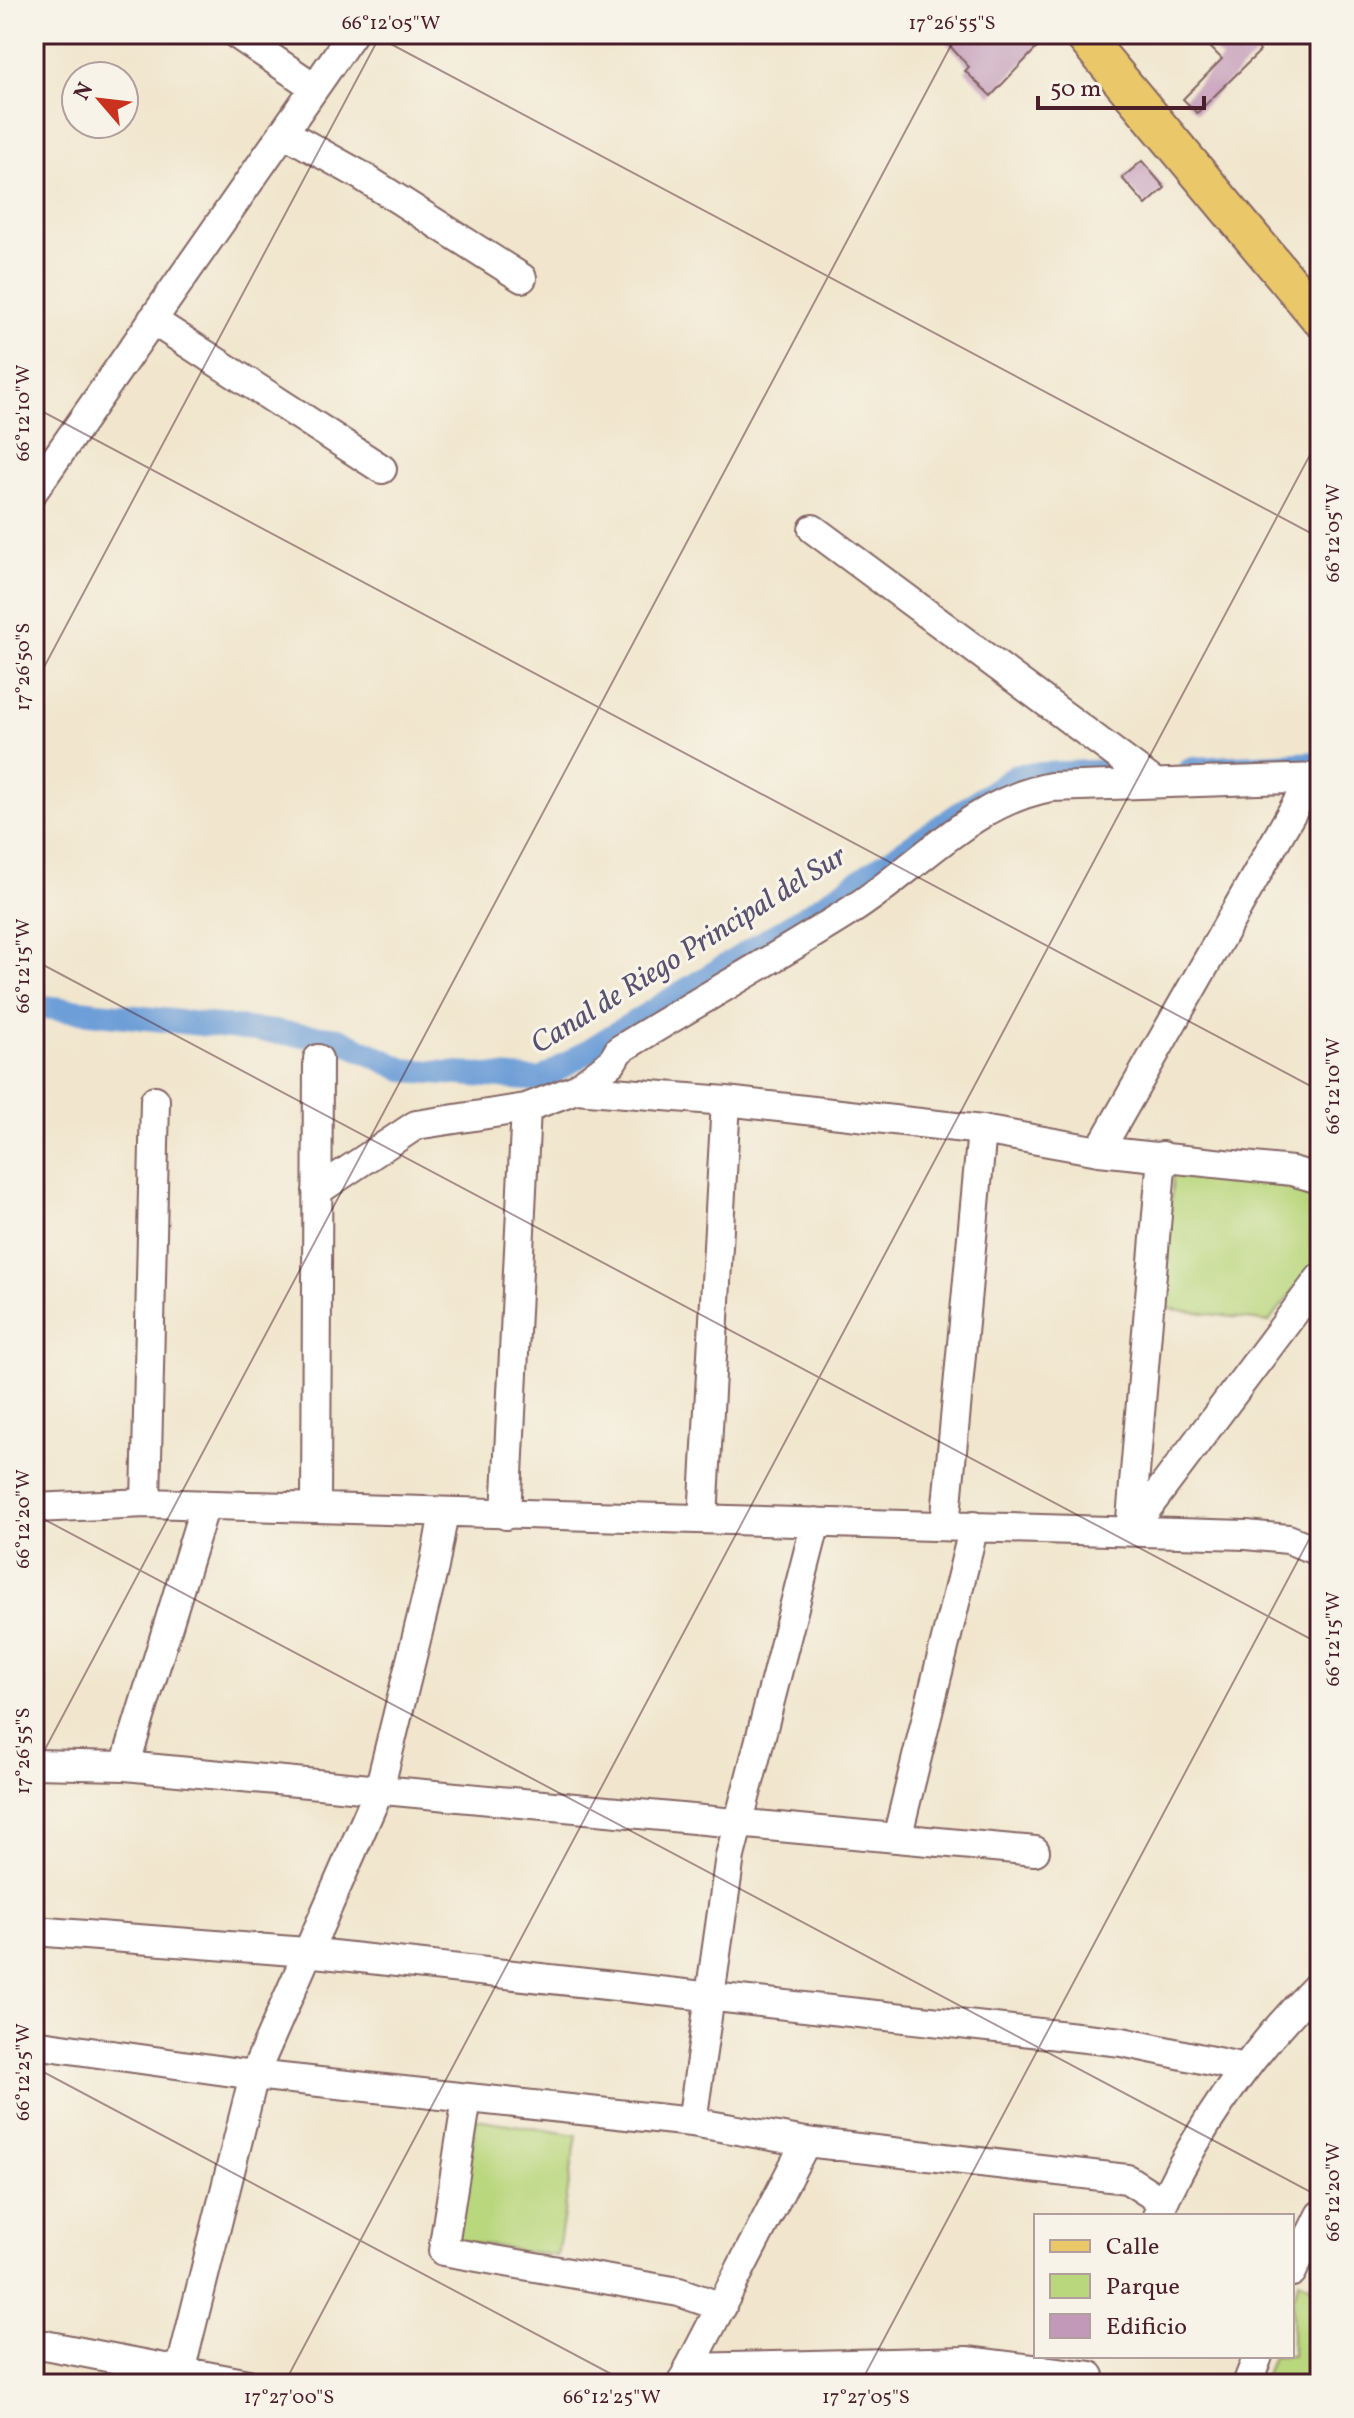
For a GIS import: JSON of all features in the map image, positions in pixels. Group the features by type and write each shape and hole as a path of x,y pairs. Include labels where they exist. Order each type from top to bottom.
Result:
{"main road":[{"path":"1082,34 1320,319"}],"street":[{"path":"236,34 314,87"},
{"path":"34,490 352,34"},
{"path":"283,132 360,175 522,278"},
{"path":"152,320 382,469"},
{"path":"813,529 1155,783"},
{"path":"317,1191 416,1125 526,1108 576,1089 612,1062 619,1050 853,909 981,812 1027,791 1051,787 1316,778"},
{"path":"1099,1151 1316,778"},
{"path":"316,1508 318,1059"},
{"path":"576,1089 726,1101 982,1130 1099,1151 1292,1171 1320,1179"},
{"path":"146,1503 155,1100"},
{"path":"703,1519 726,1101"},
{"path":"506,1515 526,1108"},
{"path":"945,1526 982,1130"},
{"path":"1130,1531 1162,1156"},
{"path":"1130,1531 1320,1278"},
{"path":"34,1508 146,1503 1130,1531 1288,1539 1320,1552"},
{"path":"125,1766 205,1505"},
{"path":"178,2377 254,2075 379,1790 434,1567 444,1512"},
{"path":"692,2122 730,1856 816,1522"},
{"path":"897,1838 974,1526"},
{"path":"34,1764 125,1766 1035,1851"},
{"path":"34,1931 306,1952 1122,2042 1245,2068"},
{"path":"34,2044 254,2075 692,2122 806,2142 1127,2179 1160,2209 1203,2129 1245,2068 1320,1983"},
{"path":"467,2098 443,2251 679,2292 722,2307"},
{"path":"685,2376 806,2142"},
{"path":"1294,2268 1320,2215"},
{"path":"34,2343 178,2377 248,2384"},
{"path":"1247,2384 1257,2358"},
{"path":"685,2376 967,2361 1092,2372"}],"green space":[{"path":"1173,1172 1298,1183 1320,1189 1320,1256 1269,1322 1164,1308"},
{"path":"476,2119 577,2135 557,2256 457,2240"},
{"path":"1299,2280 1320,2290 1320,2384 1262,2384 1271,2358 1294,2358 1294,2294"}],"building":[{"path":"939,34 1050,34 991,96 965,71 969,67"},
{"path":"1197,34 1252,34 1262,44 1258,48 1260,51 1197,113 1183,99 1222,59"},
{"path":"1142,161 1165,188 1146,205 1122,178"}],"waterway":[{"name":"Canal de Riego Principal del Sur","path":"1191,769 1320,763"},
{"name":"Canal de Riego Principal del Sur","path":"34,1006 339,1039 404,1070 541,1080 820,907 1017,775 1115,771"}]}
